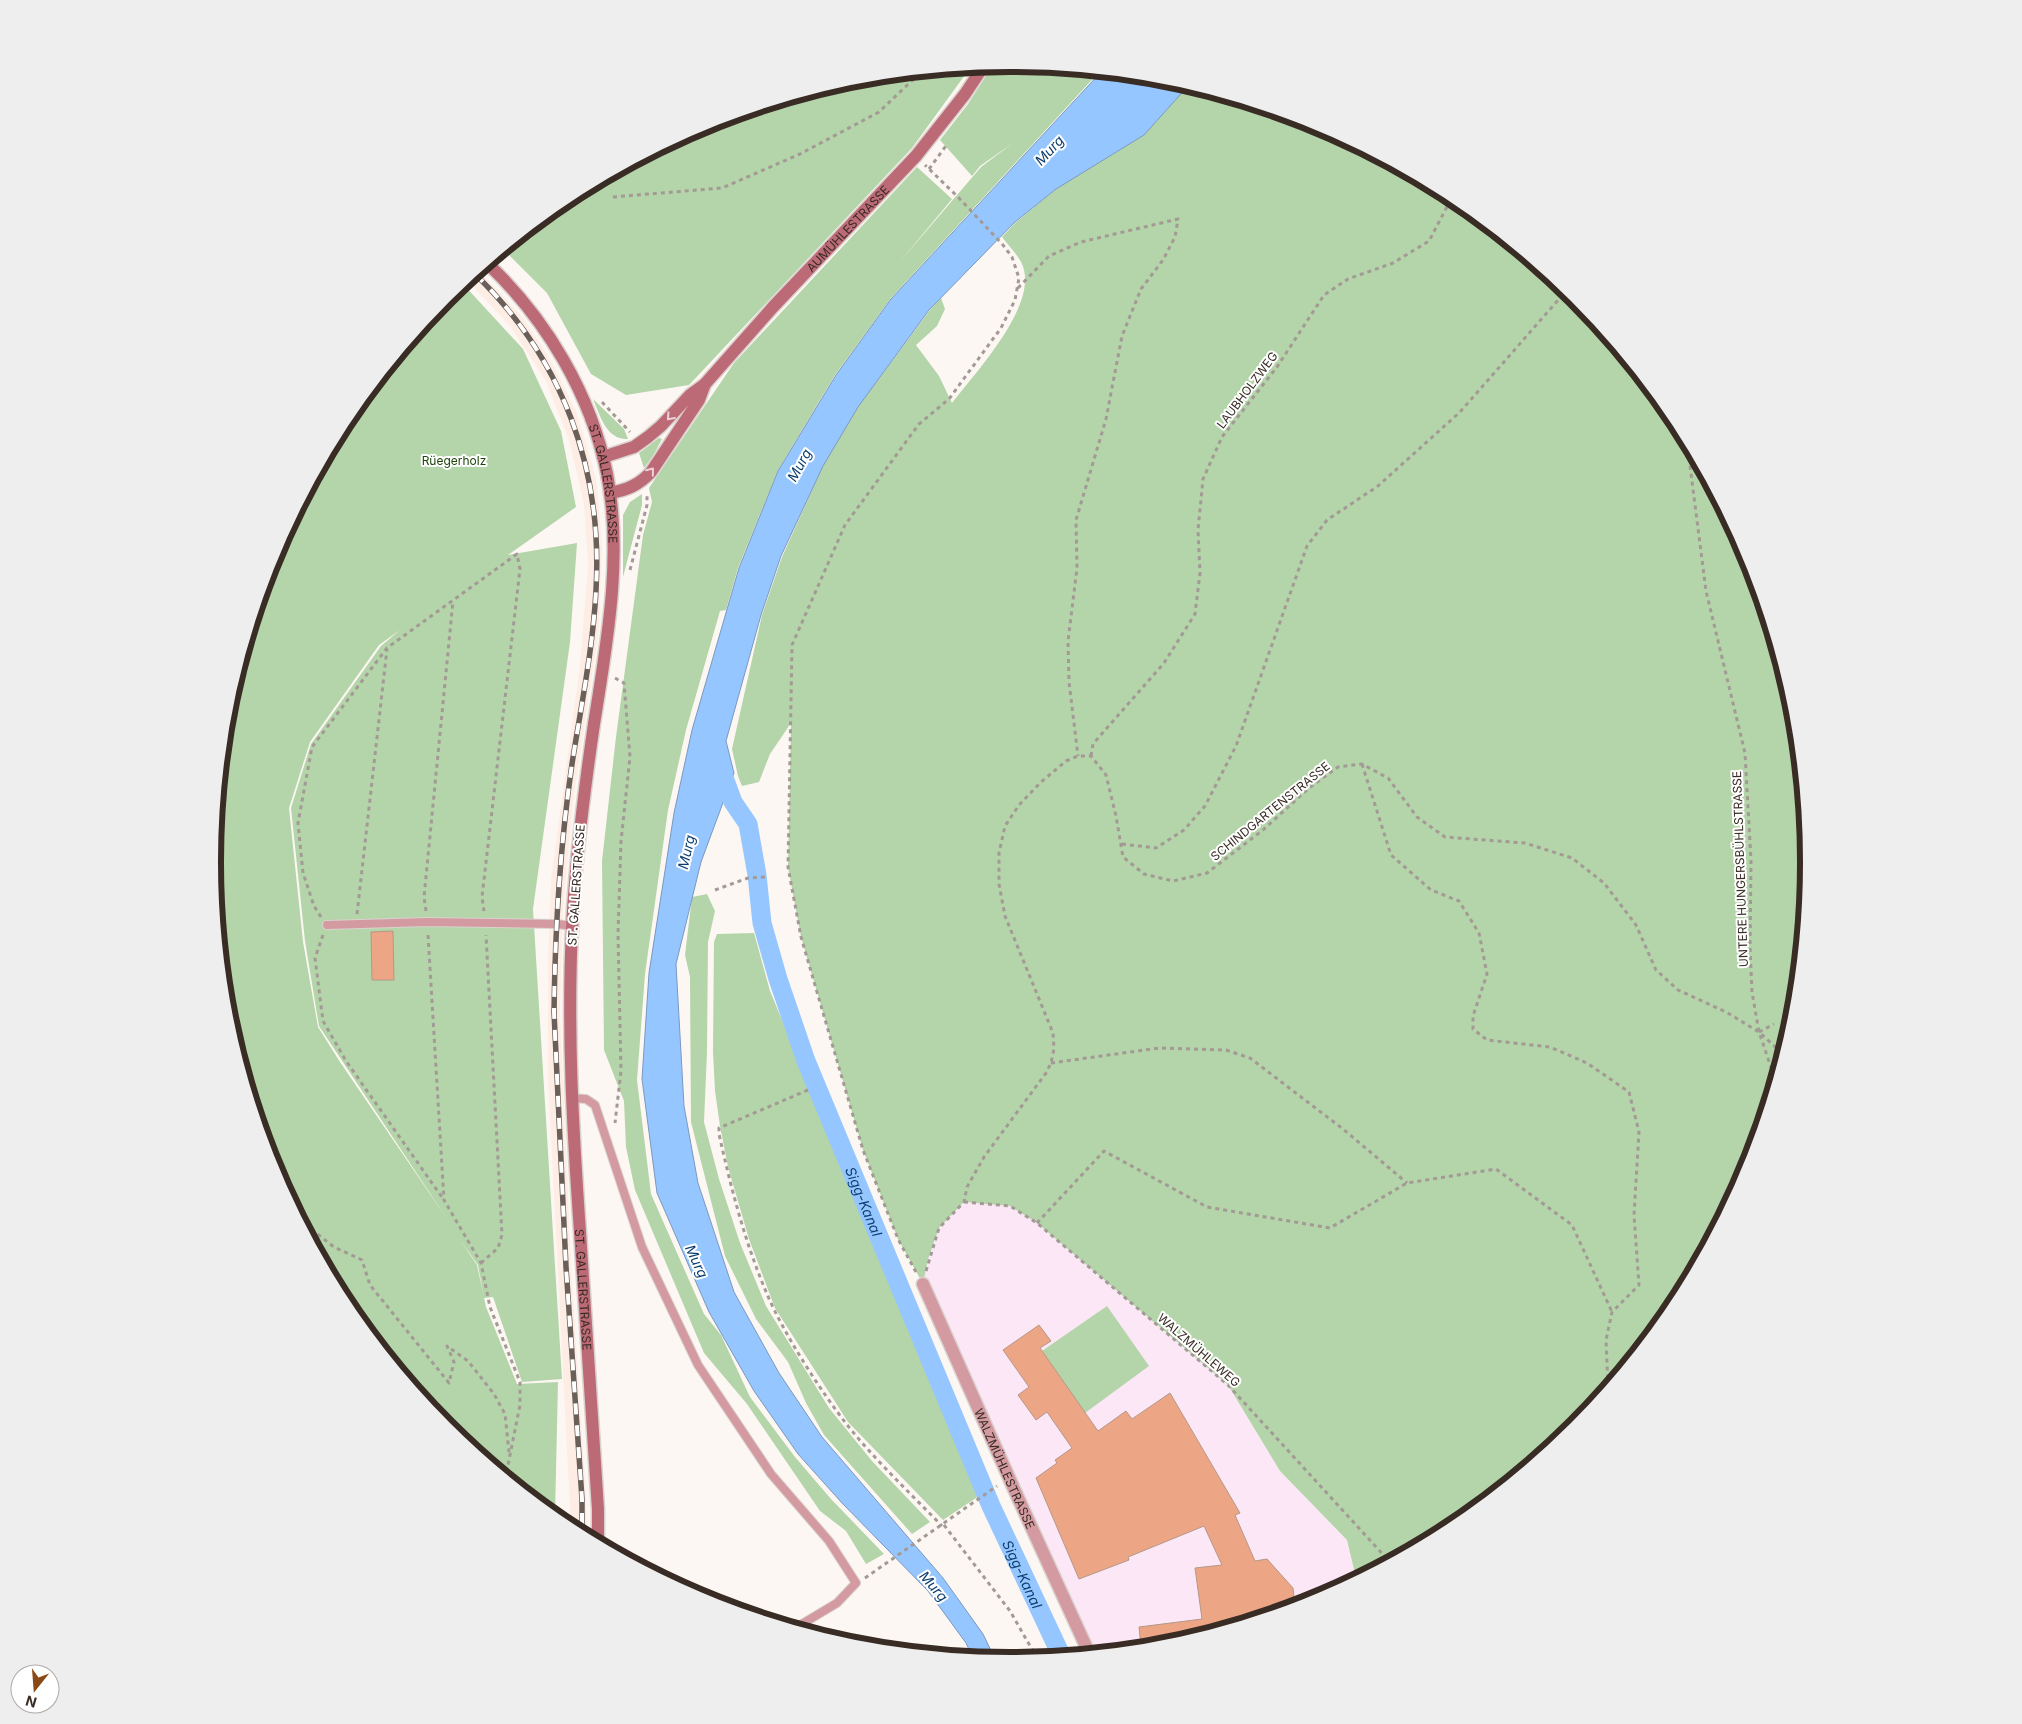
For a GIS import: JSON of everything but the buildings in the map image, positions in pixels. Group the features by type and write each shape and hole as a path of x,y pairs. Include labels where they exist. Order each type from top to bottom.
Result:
{"main road":[{"name":"AUMÜHLESTRASSE","path":"603,457 634,447 662,426 690,395 705,384 773,307 916,156 966,94 979,73"},
{"name":"ST. GALLERSTRASSE","path":"491,267 534,315 562,357 580,395 603,457 610,493 612,589 579,838 572,926 570,989 571,1098 598,1500 598,1535"},
{"name":"AUMÜHLESTRASSE","path":"610,493 630,489 644,480 662,458 699,400 705,384"}],"street":[{"name":"WALZMÜHLESTRASSE","path":"923,1284 1087,1648"}],"lane":[{"path":"327,925 427,922 557,924 572,926"},
{"path":"571,1098 586,1099 595,1105 642,1248 698,1365 771,1474 829,1541 856,1583 837,1602 802,1624"}],"path":[{"path":"613,197 722,188 800,154 878,112 914,78"},
{"path":"923,1284 898,1239 863,1150 801,937 788,867 792,645 845,525 919,424 949,399 990,344 1005,321 1015,300 1019,278 1012,257 1003,244 929,169"},
{"name":"LAUBHOLZWEG","path":"1091,756 1094,744 1164,663 1194,614 1200,573 1198,530 1203,479 1222,437 1277,367 1324,295 1348,279 1393,263 1429,241 1448,205"},
{"path":"1017,290 1050,256 1081,242 1178,219 1175,237 1163,260 1141,289 1122,336 1106,419 1076,520 1077,568 1068,640 1069,682 1078,756"},
{"path":"1122,844 1156,848 1184,830 1205,806 1236,746 1307,546 1328,520 1378,486 1460,412 1561,297"},
{"path":"598,397 608,410 629,430 634,447"},
{"name":"UNTERE HUNGERSBÜHLSTRASSE","path":"1689,458 1706,591 1745,753 1750,861 1752,983 1759,1032 1772,1071"},
{"path":"629,574 648,501 644,480"},
{"path":"507,1469 520,1404 520,1382 490,1307 481,1263 444,1200 346,1061 323,1021 315,958 327,925 314,906 303,873 298,823 312,747 387,648 517,554 520,568"},
{"path":"444,1200 424,897 453,601"},
{"path":"356,924 387,648"},
{"path":"615,688 618,669"},
{"path":"602,675 616,678 624,683 630,757 621,841 618,924 621,1070 614,1141 610,1151"},
{"path":"923,1284 928,1259 939,1228 964,1202 967,1187 984,1157 1035,1088 1051,1063 1054,1049 1053,1033 1005,916 999,884 998,852 1005,826 1019,805 1040,782 1066,761 1078,756 1091,756"},
{"name":"SCHINDGARTENSTRASSE","path":"1091,756 1106,775 1122,844 1123,857 1144,874 1173,881 1207,873 1263,830 1308,788 1338,767 1362,764"},
{"path":"1362,764 1388,778 1417,817 1445,838 1526,843 1572,858 1604,883 1636,925 1656,970 1678,990 1726,1012 1759,1032 1778,1049"},
{"path":"1362,764 1391,855 1431,890 1459,901 1479,933 1487,974 1473,1016 1473,1029 1487,1040 1550,1047 1587,1063 1629,1092 1639,1132 1634,1215 1639,1285 1612,1312 1606,1340 1608,1380"},
{"path":"715,890 748,878 765,877"},
{"path":"1759,1032 1774,1024"},
{"path":"1051,1063 1159,1048 1226,1050 1250,1058 1343,1129 1407,1183"},
{"path":"808,1090 719,1128 728,1176 745,1235 776,1312 833,1405 883,1466 943,1525 1010,1611 1033,1651"},
{"path":"1037,1223 1104,1151 1207,1207 1330,1228 1407,1183 1496,1169 1572,1225 1612,1312"},
{"name":"WALZMÜHLEWEG","path":"964,1202 1010,1206 1037,1223 1228,1385 1385,1557"},
{"path":"313,1231 334,1247 362,1260 370,1285 449,1383 454,1362 447,1346 468,1360 494,1394 505,1414 509,1455"},
{"path":"868,1577 995,1488"}],"shaded area":[{"path":"483,275 523,318 546,352 576,412 596,479 602,548 599,629 573,801 563,909 560,1012 571,1265 587,1527 570,1517 548,1078 548,961 551,880 580,665 588,565 584,504 569,440 546,381 510,326 472,285"},
{"path":"964,1202 1010,1206 1037,1223 1228,1385 1280,1471 1347,1540 1355,1572 1265,1610 1215,1625 1165,1636 1087,1648 923,1284 928,1259 939,1228"}],"green space":[{"path":"988,73 1063,74 1094,77 891,298 835,375 778,470 738,568 726,610 720,611 686,730 668,810 645,974 637,1080 651,1194 704,1314 721,1335 750,1397 795,1457 831,1499 884,1554 866,1564 846,1531 820,1511 747,1404 704,1353 635,1190 626,1147 624,1101 604,1050 602,861 616,737 643,535 652,502 649,488 734,363 917,167 952,199 898,264 981,167 1013,143 980,166 972,176 940,140 968,104"},
{"path":"966,74 912,148 689,385 626,395 591,374 547,293 508,254 572,206 616,178 662,154 709,133 757,114 807,99 908,79"},
{"path":"1183,92 1215,99 1265,114 1360,154 1406,178 1492,236 1532,268 1605,341 1667,423 1695,467 1719,513 1759,608 1774,658 1794,759 1799,810 1799,914 1794,965 1785,1016 1774,1066 1759,1116 1719,1211 1695,1257 1637,1343 1605,1383 1532,1456 1450,1518 1406,1546 1355,1572 1347,1540 1280,1471 1228,1385 1037,1223 1010,1206 964,1202 939,1228 928,1259 923,1284 898,1239 863,1150 801,937 788,867 791,723 770,754 759,782 742,786 732,749 762,615 782,557 823,466 858,407 941,298 945,309 937,326 916,345 939,376 952,403 1002,337 1014,318 1022,298 1025,280 1022,264 1002,237 1015,223 1056,189 1144,135"},
{"name":"Rüegerholz","path":"468,289 523,349 561,431 576,507 508,555 577,543 570,642 533,909 562,1379 522,1382 493,1297 484,1298 517,1384 558,1382 555,1506 490,1456 417,1383 355,1301 327,1257 303,1211 263,1116 248,1066 237,1016 228,965 223,914 221,862 223,810 228,759 248,658 263,608 303,513 327,467 355,423 417,341","holes":["400,630 381,646 311,744 291,808 305,941 319,1026 447,1219 318,1027 303,942 289,808 310,742 379,645","460,1240 478,1265 484,1296 477,1265"]},
{"path":"593,399 624,429 628,439 620,438 609,431 601,419"},
{"path":"659,438 662,439 644,468 639,453"},
{"path":"642,494 642,505 623,577 623,515 630,502"},
{"path":"707,894 715,911 708,942 704,1122 719,1179 740,1243 766,1306 829,1408 872,1461 930,1522 912,1534 824,1435 806,1403 788,1362 756,1319 725,1256 691,1122 690,977 685,955 692,897"},
{"path":"754,933 770,991 979,1496 943,1520 848,1422 775,1308 749,1239 728,1167 715,1091 713,1052 714,942 717,934"},
{"path":"1107,1306 1149,1366 1085,1413 1042,1351"}],"water":[{"name":"Murg","path":"1096,77 1183,92 1144,135 1056,189 1015,222 929,310 858,407 823,466 781,556 761,615 726,741 734,773 701,862 676,964 684,1106 698,1183 734,1292 779,1373 822,1437 943,1578 983,1634 991,1651 969,1650 928,1591 842,1503 798,1454 754,1391 709,1312 657,1193 642,1079 649,973 674,813 692,730 739,568 778,471 836,375 891,299"}],"waterway":[{"name":"Sigg-Kanal","path":"719,764 733,802 748,824 757,875 762,923 778,979 806,1061 991,1506 1059,1650"}],"railway":[{"path":"479,278 506,307 532,342 554,379 571,418 584,459 592,502 596,545 596,590 592,634 572,764 561,857 554,1012 566,1267 582,1499 582,1524"}]}
